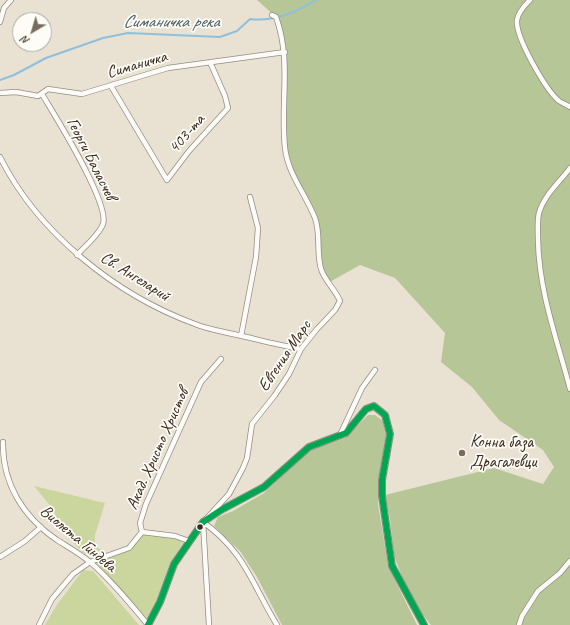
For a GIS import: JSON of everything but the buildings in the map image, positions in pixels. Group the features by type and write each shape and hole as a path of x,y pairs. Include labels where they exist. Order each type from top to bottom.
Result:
{"street":[{"path":"0,22 4,8 11,0"},
{"path":"530,0 523,7 517,19 518,35 550,91 560,101 570,107"},
{"name":"Евгения Марс","path":"203,522 232,489 247,458 252,424 275,395 289,374 301,349 335,310 340,300 321,269 318,233 315,218 288,165 285,146 285,52 282,34 274,16"},
{"name":"Симаничка","path":"0,93 16,92 38,96 48,88 82,94 168,68 285,52"},
{"name":"403-та","path":"111,86 167,180 189,151 228,108 225,96 210,62"},
{"name":"Георги Баласчев","path":"42,94 91,182 103,210 104,217 100,229 77,255"},
{"name":"Св. Ангеларий","path":"0,158 21,194 77,255 95,269 134,294 170,314 196,325 301,349"},
{"path":"570,168 546,197 539,214 538,234 539,267 546,305 570,389"},
{"path":"242,336 256,257 258,228 250,196"},
{"name":"Акад. Христо Христов","path":"190,541 175,536 142,532 140,523 146,504 201,382 221,359"},
{"path":"340,435 362,388 375,370"},
{"path":"148,625 160,602 172,569 203,522 221,510 264,487 309,447 350,431 370,407 378,408 385,415 390,434 382,480 382,496 392,566 424,625"},
{"name":"Виолета Гиндева","path":"3,442 5,468 15,495 28,515 41,527 90,562 148,625"},
{"path":"203,522 208,625"},
{"path":"203,522 217,533 234,551 249,571 277,625"},
{"path":"0,557 25,541 41,527"},
{"path":"39,625 52,600 73,574 90,562 129,548 142,532"},
{"path":"519,625 522,616 538,591 560,573 570,561"}],"green space":[{"path":"257,0 570,0 570,625 431,625 410,599 394,555 390,519 385,495 494,468 543,484 554,467 543,450 499,420 472,387 441,362 445,333 395,278 360,265 328,283 321,269 315,218 295,179 285,146 285,52 276,17"},
{"path":"368,415 375,415 383,421 386,434 378,504 388,566 417,625 282,625 257,577 240,551 214,526 218,517 233,511 264,493 310,450 345,438"},
{"path":"34,486 105,503 95,535 95,546 103,551 85,554 61,531 53,509"},
{"path":"140,532 173,537 183,542 169,565 153,609 146,620 95,562 128,551"},
{"path":"83,570 93,571 139,625 45,625 56,606"}],"waterway":[{"name":"Симаничка река","path":"0,80 14,75 46,58 103,38 128,33 220,37 237,31 250,19 268,19 285,15 316,0"}],"transit line":[{"path":"148,625 160,602 174,564 203,522 221,510 264,487 309,447 346,433 366,409 374,406 385,415 390,434 382,480 382,496 392,566 424,625"}],"place":[{"name":"Конна база Драгалевци","path":"462,453"}]}
